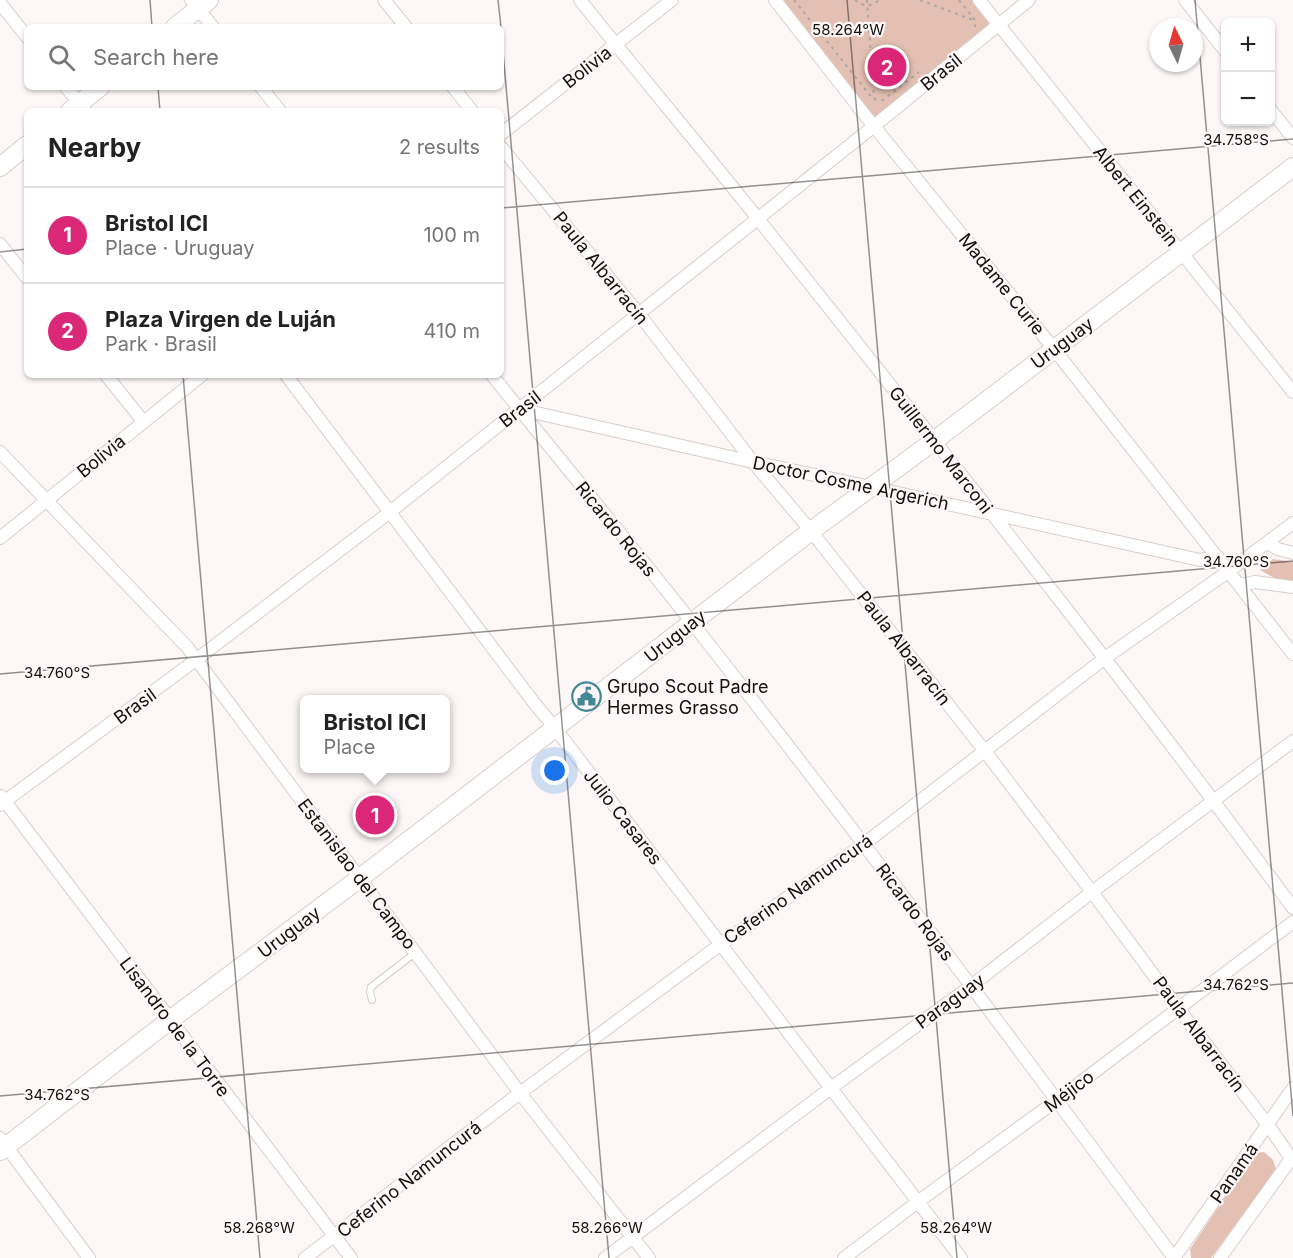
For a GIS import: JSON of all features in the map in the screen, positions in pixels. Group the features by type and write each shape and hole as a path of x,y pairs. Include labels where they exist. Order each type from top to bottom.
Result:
{"street":[{"path":"384,0 404,24"},
{"name":"Guillermo Marconi","path":"580,0 758,218 1105,658 1293,908"},
{"name":"Bolivia","path":"504,132 672,0"},
{"name":"Madame Curie","path":"775,0 1054,349 1293,654"},
{"name":"Albert Einstein","path":"979,0 1293,392"},
{"name":"Brasil","path":"2,801 197,659 390,512 1029,0"},
{"path":"1185,0 1221,46"},
{"path":"0,3 24,33"},
{"path":"178,24 199,3 211,24"},
{"path":"68,90 78,108 97,90"},
{"path":"263,90 278,108"},
{"path":"455,90 470,108"},
{"path":"1275,115 1293,138"},
{"path":"0,167 24,148"},
{"name":"Paula Albarracín","path":"504,151 639,314 753,462 811,531 984,750 1292,1158"},
{"name":"Uruguay","path":"2,1145 360,878 811,531 934,441 1293,166"},
{"path":"0,244 24,274"},
{"path":"108,378 144,422"},
{"name":"Bolivia","path":"0,538 198,378"},
{"name":"Julio Casares","path":"288,378 535,704 961,1258"},
{"name":"Ricardo Rojas","path":"494,378 692,623 864,844 1174,1258"},
{"name":"Doctor Cosme Argerich","path":"519,409 1200,560 1218,557"},
{"name":"Estanislao del Campo","path":"0,452 197,659 520,1093 649,1258"},
{"name":"Ceferino Namuncurá","path":"305,1258 520,1093 721,944 864,844 1105,658 1293,523"},
{"path":"1268,543 1278,549 1293,553"},
{"path":"1240,585 1255,582 1293,587"},
{"name":"Paraguay","path":"605,1258 971,986 1293,741"},
{"name":"Lisandro de la Torre","path":"2,801 351,1258"},
{"name":"Méjico","path":"844,1258 1293,922"},
{"name":"Panamá","path":"1174,1258 1293,1088"},
{"path":"2,1145 89,1258"},
{"name":"Panamá","path":"1220,1258 1292,1158"}],"lane":[{"path":"372,1000 371,987 415,952"}],"path":[{"path":"794,0 873,99 883,100 920,71"},
{"path":"855,0 861,5 868,6 879,0"},
{"path":"867,0 875,98 873,99"},
{"path":"920,0 975,20 999,25"},
{"path":"958,0 975,20 975,29"}],"shaded area":[{"path":"775,0 979,0 999,25 874,126"},
{"path":"1273,559 1293,562 1293,582 1278,580 1260,570"},
{"path":"1264,1152 1273,1160 1276,1169 1211,1258 1191,1258 1190,1249 1255,1153"}],"place":[{"name":"Plaza Virgen de Luján","path":"887,67"},
{"name":"Grupo Scout Padre Hermes Grasso","path":"586,696"},
{"name":"Bristol ICI","path":"375,815"}]}
